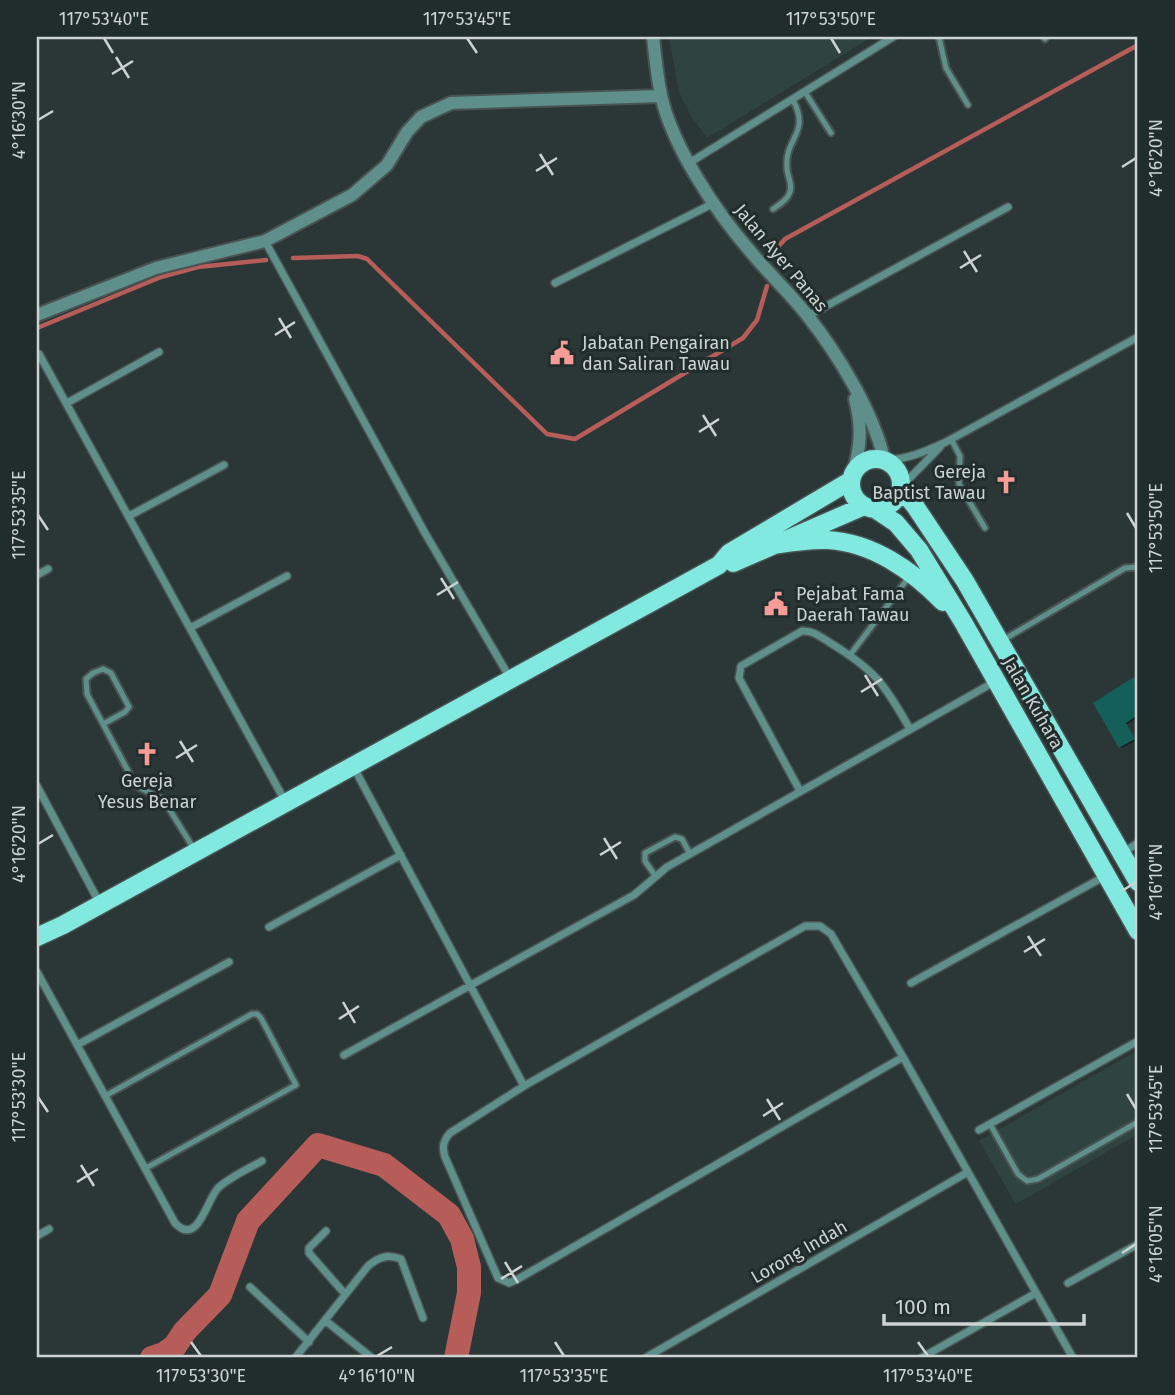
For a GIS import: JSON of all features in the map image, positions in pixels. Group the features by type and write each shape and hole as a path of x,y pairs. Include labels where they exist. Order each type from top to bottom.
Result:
{"main road":[{"path":"37,937 719,565 735,562 768,546 869,508 892,504 901,488 898,471 886,460 866,460 858,465 851,477 729,553 719,565"},
{"path":"851,477 851,491 856,500 869,508"},
{"name":"Jalan Kuhara","path":"901,488 965,581 1138,882"},
{"name":"Jalan Kuhara","path":"869,508 888,517 919,550 963,622 1138,931"},
{"path":"768,546 811,540 838,542 865,549 899,565 934,593 963,622"}],"street":[{"name":"Jalan Ayer Panas","path":"653,37 661,96 670,124 690,163 714,203 750,251 808,316 874,423 886,460"},
{"path":"690,163 893,37"},
{"path":"37,315 156,268 265,241 352,195 387,165 407,132 421,117 450,103 661,96"},
{"path":"555,283 714,203"},
{"path":"808,316 1008,207"},
{"path":"265,241 425,533 510,678"},
{"path":"886,460 903,460 917,456 1138,337"},
{"path":"67,403 159,352"},
{"path":"39,354 286,802"},
{"name":"Jalan Ayer Panas","path":"850,382 860,418 861,436 860,450 851,477"},
{"path":"901,488 948,440"},
{"path":"129,516 224,465"},
{"path":"37,575 48,569"},
{"path":"190,628 287,576"},
{"path":"800,791 739,678 739,671 741,666 802,631 809,630 850,655 876,675 889,690 910,729"},
{"path":"344,1055 634,895 690,854 996,681"},
{"path":"353,765 524,1086"},
{"path":"37,786 100,904"},
{"path":"1122,853 1138,843"},
{"path":"269,927 401,855"},
{"path":"911,983 1107,874"},
{"path":"903,1057 509,1283 498,1279 494,1271 443,1149 445,1138 450,1133 524,1086 806,926 820,926 831,934 903,1057 1073,1358"},
{"path":"78,1045 229,962"},
{"path":"37,972 181,1229 188,1230 200,1223 217,1189 261,1161"},
{"path":"979,1130 1138,1041"},
{"name":"Lorong Indah","path":"645,1358 968,1172"},
{"path":"37,1236 50,1229"},
{"path":"326,1231 309,1248 309,1253 345,1294"},
{"path":"1068,1283 1138,1244"},
{"path":"295,1358 378,1257 392,1255 401,1259 423,1318"},
{"path":"250,1287 309,1342"},
{"path":"921,1358 1036,1293"},
{"path":"326,1321 372,1358"}],"lane":[{"path":"939,37 946,68 968,105"},
{"path":"805,92 831,133"},
{"path":"774,209 789,196 791,190 786,168 787,157 800,128 793,100"},
{"path":"948,440 960,456 959,484 985,528"},
{"path":"1000,641 1125,568 1138,567"},
{"path":"850,655 911,574"},
{"path":"103,724 129,707 110,673 103,669 88,676 85,689 103,724 136,786 163,799 196,852"},
{"path":"656,877 645,861 645,853 675,836 682,839 690,854"},
{"path":"105,1096 252,1014 261,1018 296,1085 146,1168"},
{"path":"990,1124 1018,1174 1027,1181 1038,1179 1138,1122"}],"shaded area":[{"path":"669,37 872,37 707,138 691,116 679,92"},
{"path":"1138,1050 1138,1134 1016,1204 979,1141"}],"building":[{"path":"1134,677 1138,684 1138,715 1126,723 1135,739 1119,748 1093,703"}],"waterway":[{"path":"777,248 785,239 1138,45"},
{"path":"293,258 358,256 367,259 547,434 575,439 743,338 757,320 767,286"},
{"path":"37,328 161,277 198,267 266,260"},
{"path":"152,1358 175,1346 185,1331 220,1295 248,1221 318,1145 384,1165 449,1215 462,1239 469,1267 469,1293 456,1358"}],"place":[{"name":"Jabatan Pengairan dan Saliran Tawau","path":"562,353"},
{"name":"Gereja Baptist Tawau","path":"1006,482"},
{"name":"Pejabat Fama Daerah Tawau","path":"776,604"},
{"name":"Gereja Yesus Benar","path":"147,754"}]}
